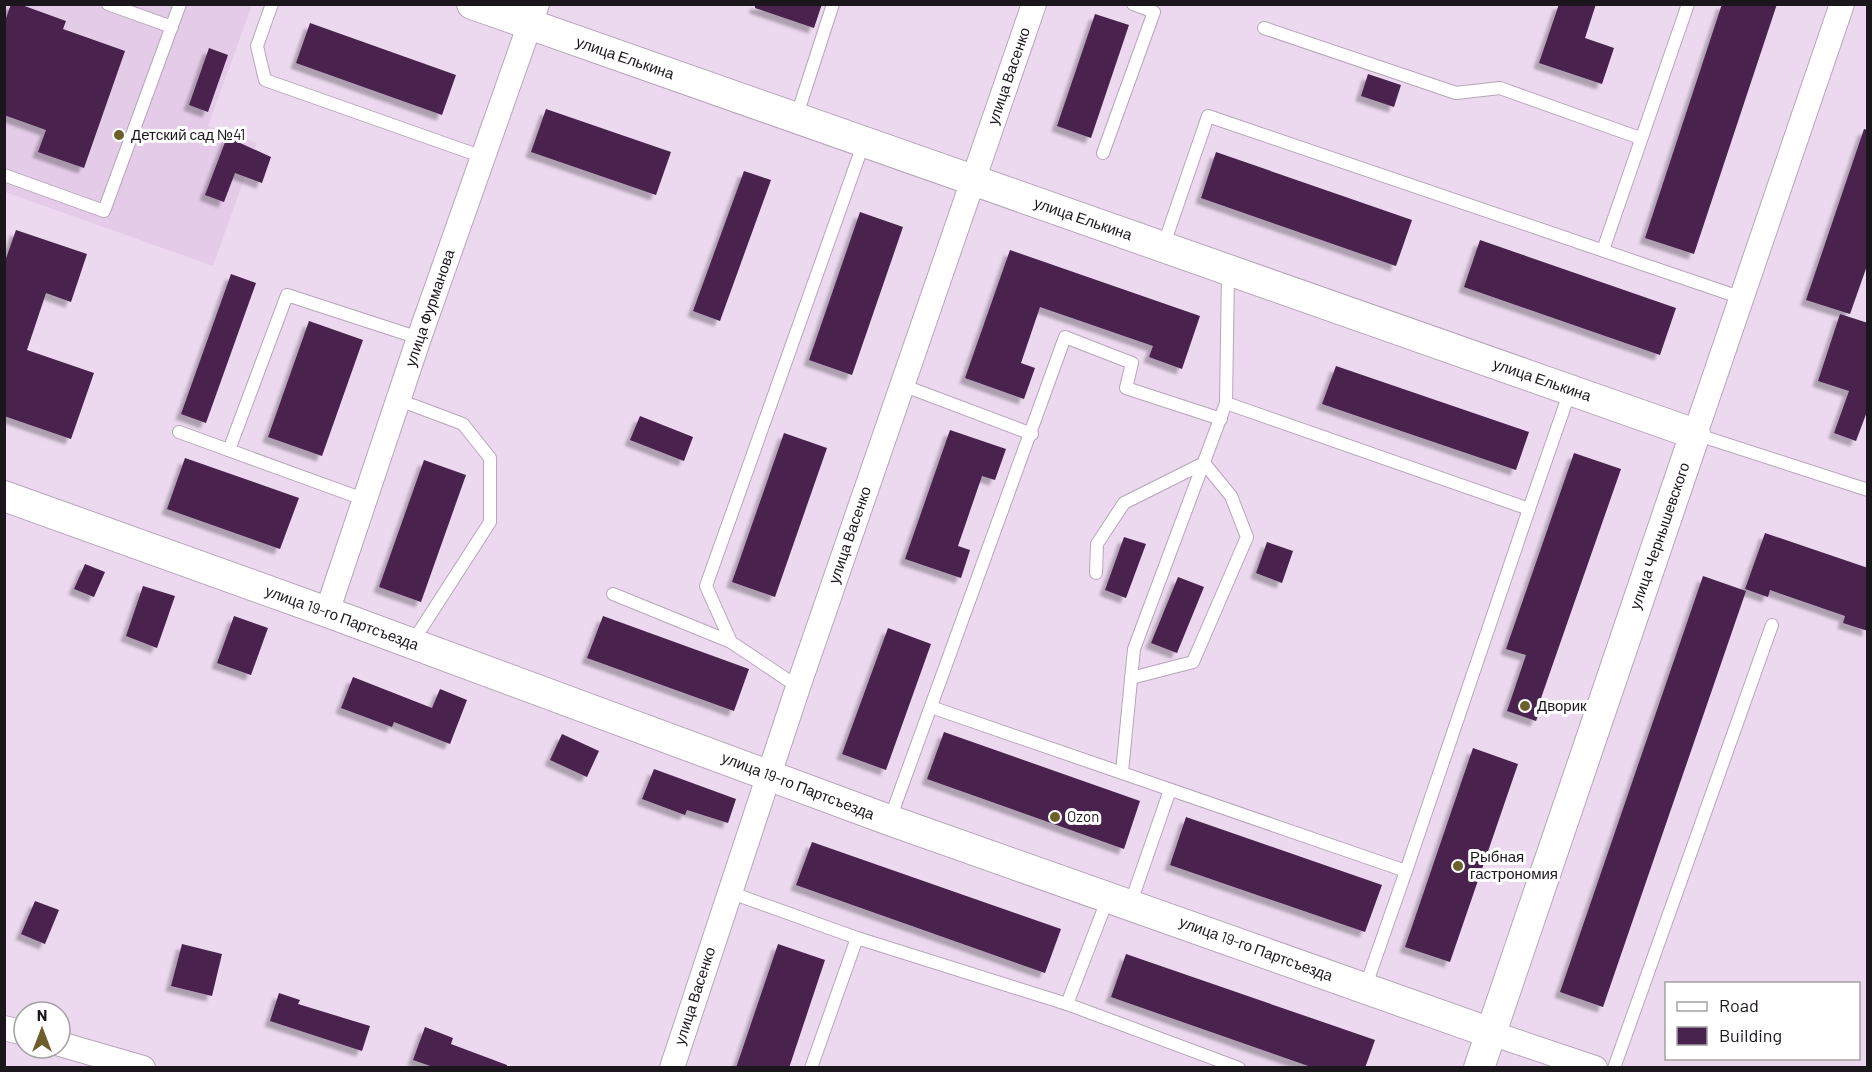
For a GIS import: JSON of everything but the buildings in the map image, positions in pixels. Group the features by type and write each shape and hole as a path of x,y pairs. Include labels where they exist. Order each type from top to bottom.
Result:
{"street":[{"name":"улица Елькина","path":"472,4 533,15 795,119 1695,434"},
{"name":"улица Васенко","path":"672,1068 798,687 1034,4"},
{"name":"улица Чернышевского","path":"1479,1068 1842,4"},
{"name":"улица Фурманова","path":"327,612 419,338 533,15"},
{"name":"улица 19-го Партсъезда","path":"4,496 327,612 889,820 1595,1068"},
{"path":"72,1047 143,1068"}],"lane":[{"path":"108,4 172,27"},
{"path":"4,175 105,211 180,4"},
{"path":"272,4 257,46 265,80 483,157"},
{"path":"795,119 833,4"},
{"path":"1103,153 1154,12 1133,4"},
{"path":"1603,250 1688,4"},
{"path":"1264,28 1456,93 1500,88 1640,138"},
{"path":"1163,247 1208,116 1742,298"},
{"path":"731,642 706,586 864,142"},
{"path":"1122,772 1134,649 1226,404 1228,270"},
{"path":"229,450 287,295 419,338"},
{"path":"889,820 1032,434 1065,337 1132,363 1126,387 1221,418"},
{"path":"902,385 1032,434"},
{"path":"1365,988 1571,390"},
{"path":"399,400 463,424 490,458 490,522 411,644"},
{"path":"1226,404 1529,509"},
{"path":"179,432 366,500"},
{"path":"1695,434 1868,490"},
{"path":"1096,573 1097,544 1124,503 1204,463"},
{"path":"1131,678 1193,662 1247,537 1231,496 1204,463"},
{"path":"613,594 731,642 798,687"},
{"path":"1614,1068 1772,625"},
{"path":"931,707 1406,871"},
{"path":"1067,1004 1119,901 1170,790"},
{"path":"729,892 857,938 1067,1004 1239,1068"},
{"path":"811,1068 857,938"}],"shaded area":[{"name":"Детский сад №41","path":"4,5 252,5 208,126 257,143 213,266 5,192"}],"place":[{"name":"Детский сад №41","path":"119,135"},
{"name":"Дворик","path":"1525,706"},
{"name":"Ozon","path":"1055,817"},
{"name":"Рыбная гастрономия","path":"1458,866"}]}
